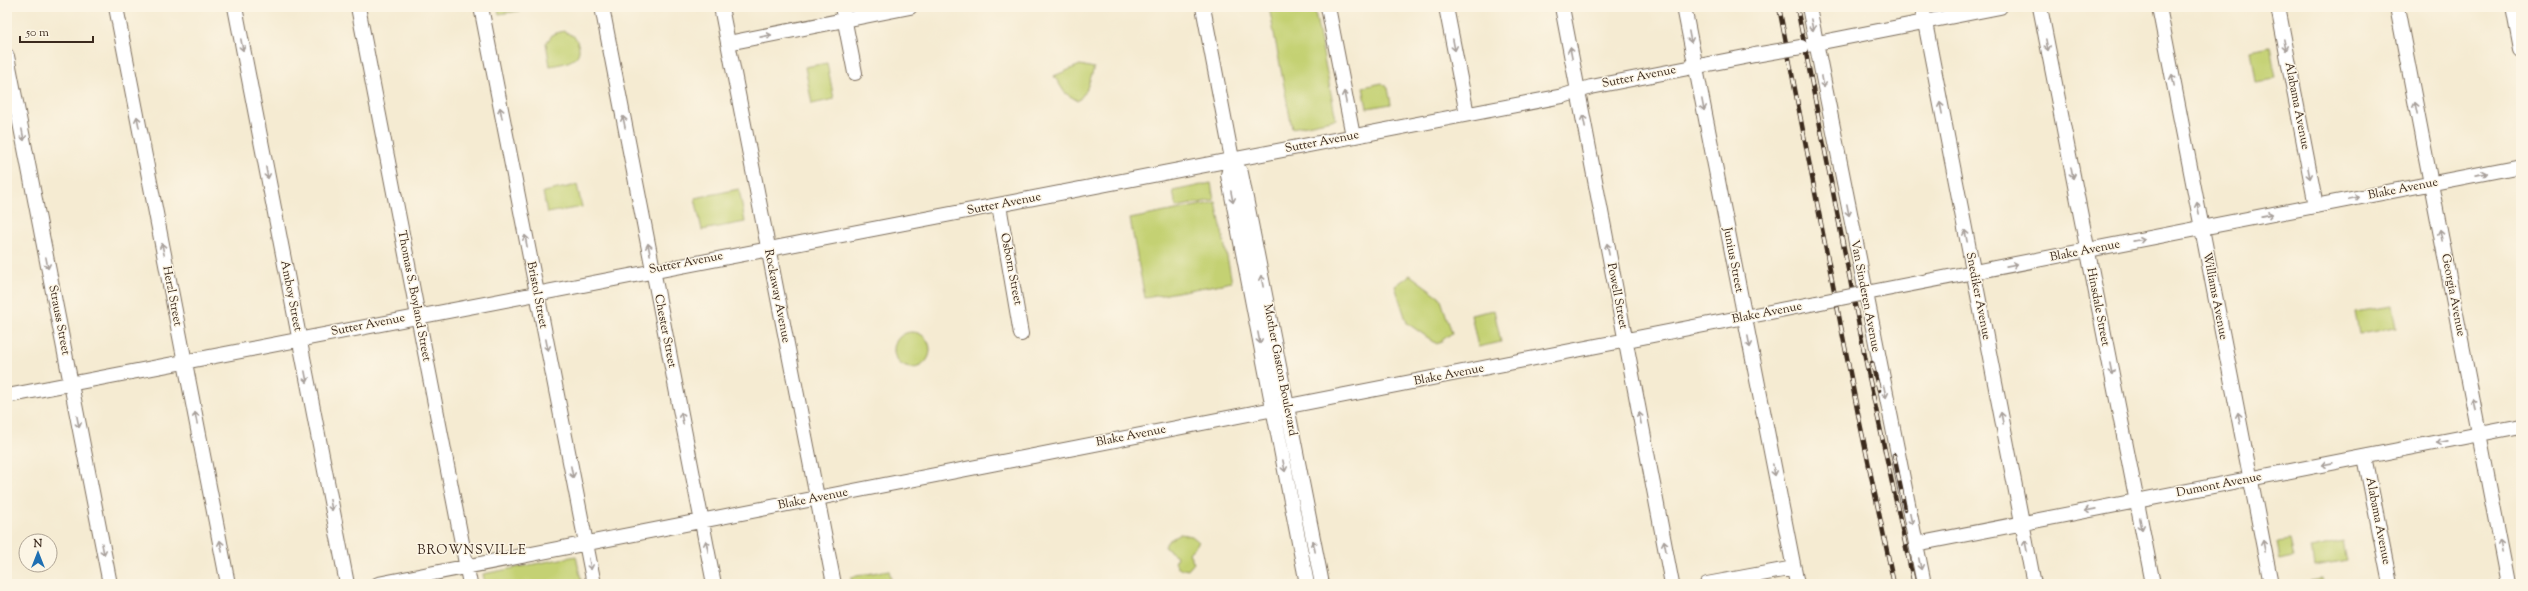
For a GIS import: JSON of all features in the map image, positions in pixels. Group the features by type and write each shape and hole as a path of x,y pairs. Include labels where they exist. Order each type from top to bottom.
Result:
{"street":[{"name":"Herzl Street","path":"116,7 228,584"},
{"name":"Amboy Street","path":"235,7 347,584"},
{"name":"Thomas S. Boyland Street","path":"358,7 470,584"},
{"name":"Bristol Street","path":"480,7 594,584"},
{"name":"Chester Street","path":"602,7 714,584"},
{"name":"Rockaway Avenue","path":"721,7 834,584"},
{"path":"728,43 843,13 910,7"},
{"name":"Mother Gaston Boulevard","path":"1203,7 1232,159 1241,173 1322,584"},
{"path":"1328,7 1353,136"},
{"path":"1446,7 1467,114"},
{"name":"Powell Street","path":"1562,7 1672,584"},
{"name":"Junius Street","path":"1684,7 1797,584"},
{"name":"Van Sinderen Avenue","path":"1809,7 1863,294 1924,584"},
{"name":"Snediker Avenue","path":"1922,7 2034,584"},
{"name":"Sutter Avenue","path":"7,396 653,270 999,205 1467,114 1696,66 1801,47 2000,7"},
{"name":"Hinsdale Street","path":"2040,7 2153,584"},
{"name":"Williams Avenue","path":"2159,7 2271,584"},
{"name":"Alabama Avenue","path":"2278,7 2316,206"},
{"name":"Georgia Avenue","path":"2396,7 2508,584"},
{"path":"2513,7 2521,50"},
{"path":"843,13 855,73"},
{"name":"Strauss Street","path":"7,56 110,584"},
{"name":"Mother Gaston Boulevard","path":"1232,159 1228,175 1307,584"},
{"name":"Blake Avenue","path":"378,584 1272,408 1625,341 2521,166"},
{"name":"Osborn Street","path":"999,205 1021,334"},
{"name":"Dumont Avenue","path":"1916,544 2521,426"},
{"name":"Alabama Avenue","path":"2366,457 2390,584"},
{"path":"1707,584 1794,568"}],"green space":[{"path":"493,7 544,7 499,14 498,8"},
{"path":"1269,7 1314,7 1336,119 1292,128"},
{"path":"564,31 575,37 579,51 574,59 569,62 550,66 546,43 553,34"},
{"path":"2270,46 2276,79 2256,82 2251,50"},
{"path":"827,63 834,99 812,104 805,67"},
{"path":"1080,65 1094,68 1086,91 1078,101 1065,93 1054,76"},
{"path":"1382,83 1388,88 1391,104 1367,108 1363,87"},
{"path":"1211,183 1214,200 1176,207 1173,191"},
{"path":"577,185 582,207 547,213 543,192"},
{"path":"739,189 745,222 702,230 695,198"},
{"path":"1216,202 1232,282 1145,298 1130,219"},
{"path":"1410,275 1440,297 1452,333 1437,344 1407,323 1395,286"},
{"path":"2392,306 2396,328 2359,334 2355,312"},
{"path":"1494,310 1501,342 1478,347 1471,315"},
{"path":"916,332 925,337 929,343 929,357 925,363 916,368 908,368 899,363 895,357 894,346 899,337 905,333"},
{"path":"1180,534 1192,536 1199,542 1189,553 1194,563 1188,570 1178,568 1175,562 1177,556 1164,547 1168,541"},
{"path":"2290,540 2294,557 2280,560 2277,542"},
{"path":"2343,541 2347,560 2314,566 2311,548"},
{"path":"576,556 582,584 485,584 483,574"},
{"path":"889,570 892,584 852,584 851,577"},
{"path":"2323,579 2324,584 2306,584 2306,582"}],"railway":[{"path":"1779,7 1858,414 1894,584"},
{"path":"1797,7 1869,377 1914,584"},
{"path":"1872,363 1879,390"},
{"path":"1894,455 1905,509"}],"district":[{"name":"BROWNSVILLE","path":"472,551"}]}
